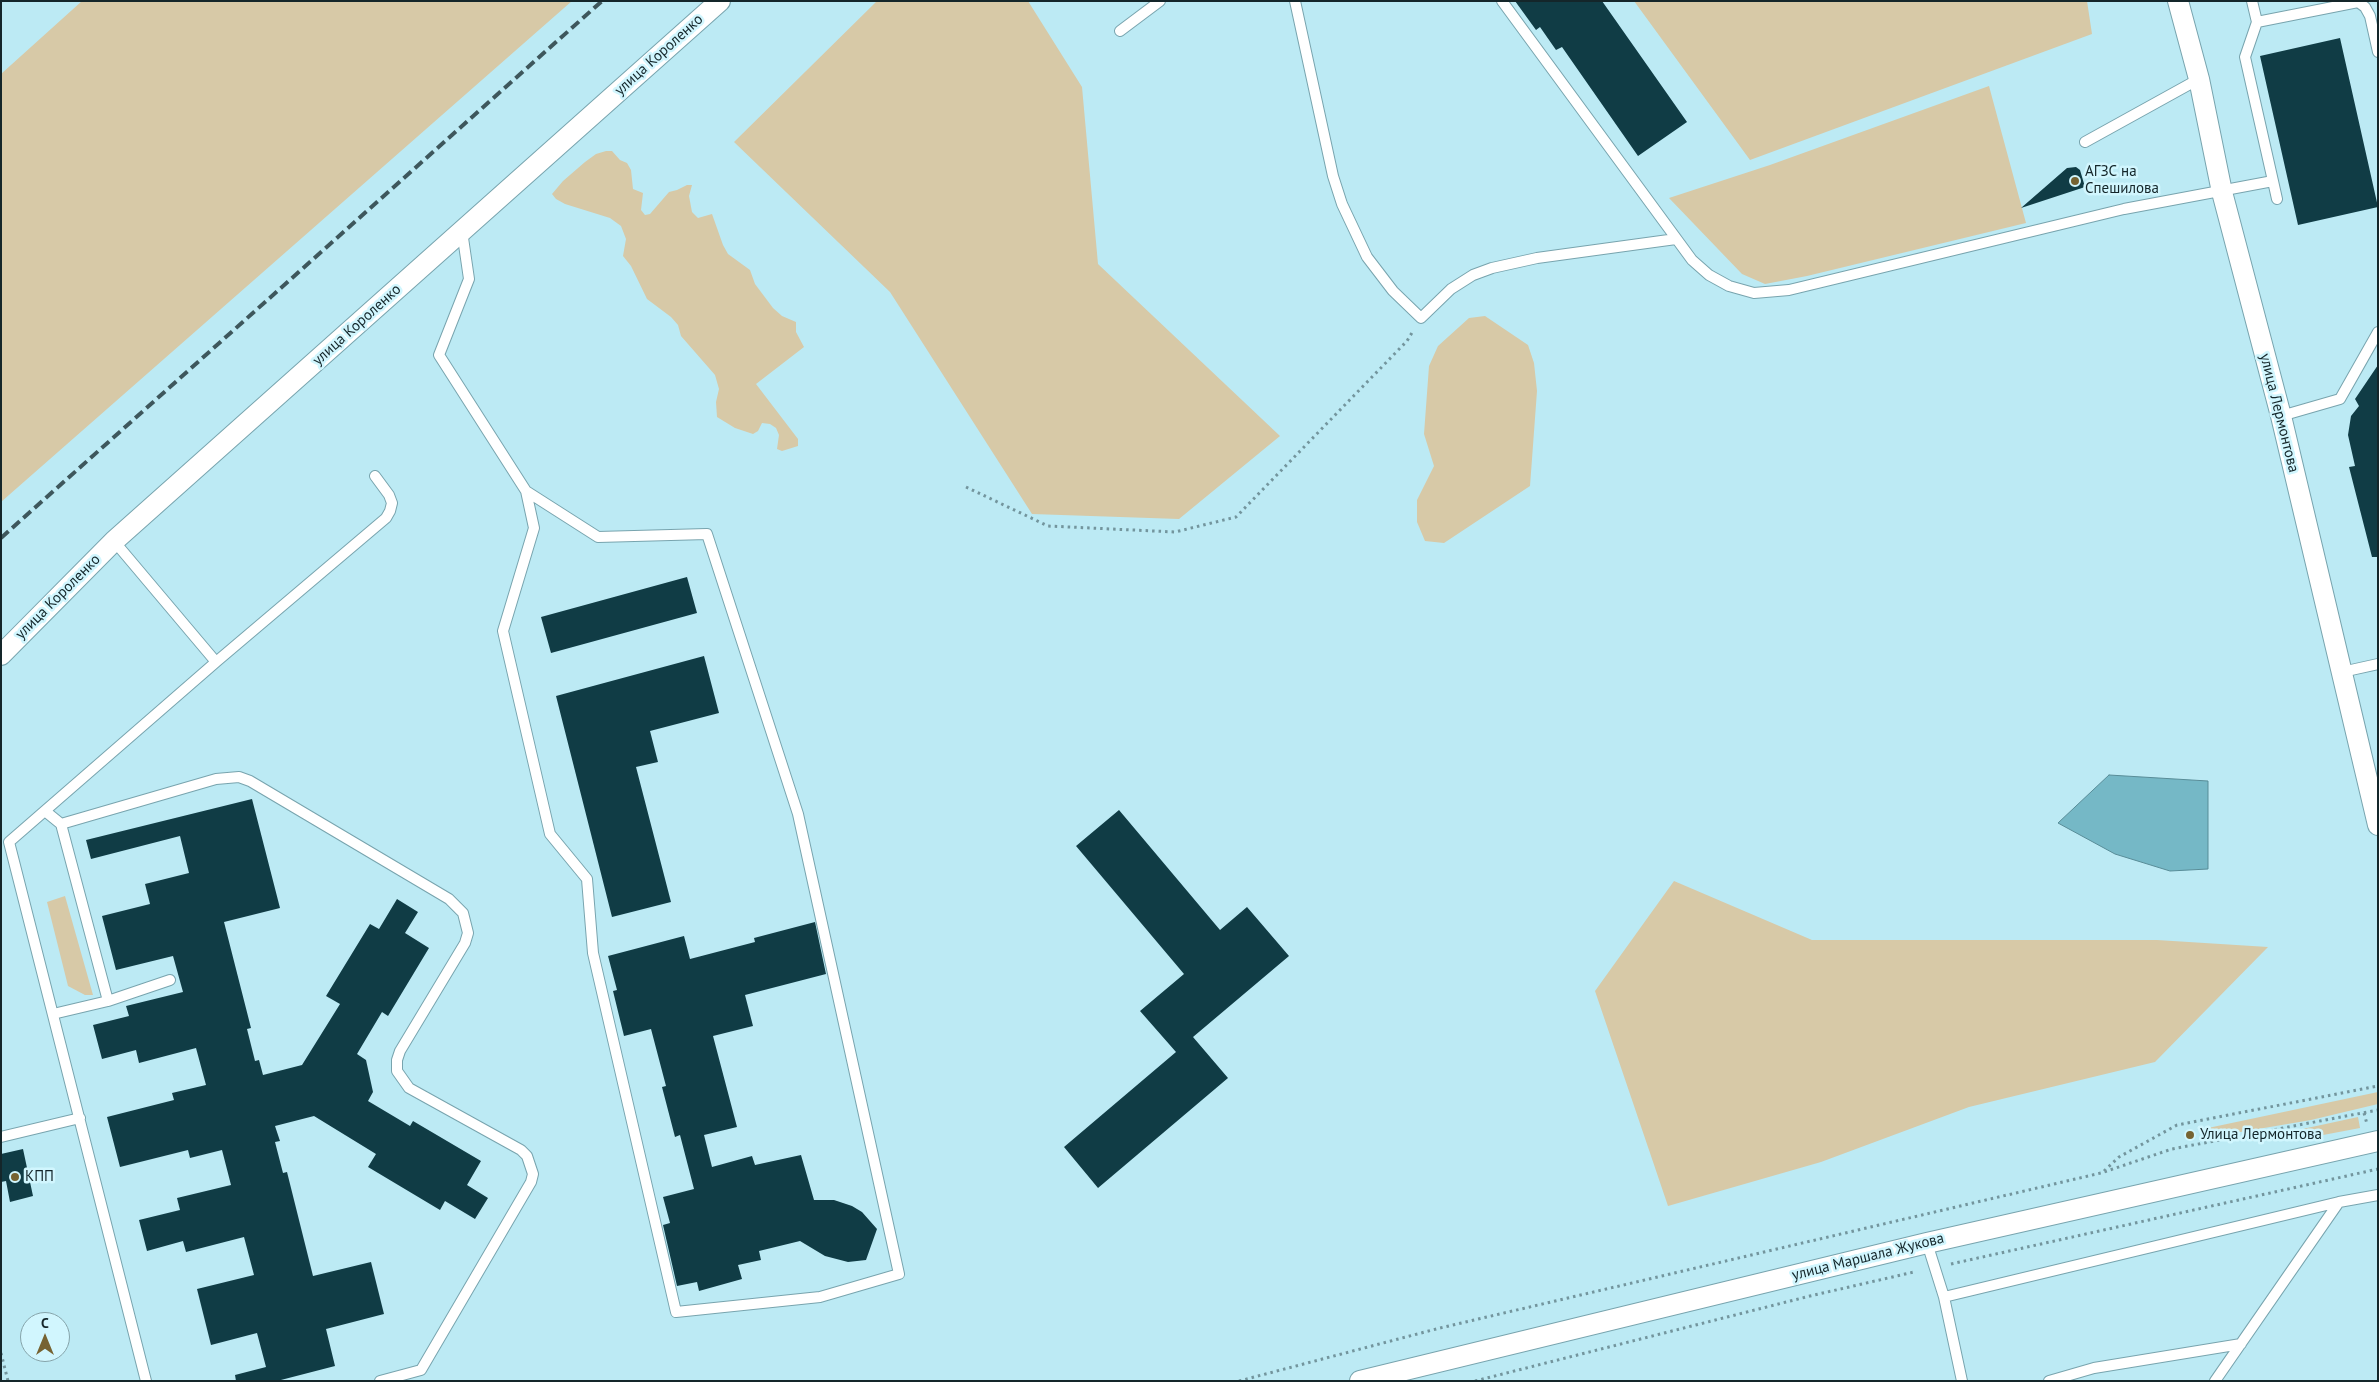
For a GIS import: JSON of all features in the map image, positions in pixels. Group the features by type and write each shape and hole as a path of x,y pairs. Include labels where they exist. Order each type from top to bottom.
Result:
{"street":[{"name":"улица Короленко","path":"1,655 114,541 720,1"},
{"name":"улица Лермонтова","path":"2178,1 2198,79 2222,192 2281,416 2378,825"},
{"name":"улица Маршала Жукова","path":"1360,1381 2372,1133"}],"lane":[{"path":"1120,31 1160,1"},
{"path":"1295,1 1333,176 1342,204 1367,257 1393,291 1421,318 1451,289 1473,275 1492,268 1538,258 1676,239"},
{"path":"1502,1 1692,260 1709,275 1729,286 1754,293 1789,290 2124,210 2273,181"},
{"path":"2252,1 2257,22 2245,57 2277,199"},
{"path":"2257,22 2358,2 2365,7 2370,16 2378,52"},
{"path":"2084,142 2198,79"},
{"path":"462,231 469,279 439,355 526,491 534,528 503,631 550,834 587,879 593,953 676,1312 820,1297 899,1274 798,814 707,534 598,537 526,491"},
{"path":"2281,416 2340,400 2378,332"},
{"path":"146,1381 9,842 216,662 386,518 392,504 389,496 375,476"},
{"path":"114,541 216,662"},
{"path":"2342,672 2378,664"},
{"path":"61,824 216,779 239,777 250,781 448,899 463,913 468,933 465,943 400,1051 397,1060 397,1071 409,1088 521,1150 527,1156 533,1174 422,1370 380,1381"},
{"path":"45,811 61,824 108,1001"},
{"path":"53,1014 108,1001 170,980"},
{"path":"1,1137 80,1118"},
{"path":"1944,1297 2339,1202 2378,1195"},
{"path":"2215,1381 2339,1202"},
{"path":"1927,1243 1944,1297 1962,1381"},
{"path":"2049,1381 2094,1368 2241,1344"}],"path":[{"path":"966,487 1048,526 1175,532 1236,517 1407,340 1421,318"},
{"path":"2101,1173 2120,1157 2177,1125 2378,1086"},
{"path":"1239,1381 1440,1328 2101,1173 2172,1149 2378,1110"},
{"path":"2364,1113 2372,1133"},
{"path":"1951,1264 2378,1169 2376,1162"},
{"path":"1475,1381 1810,1296 1914,1272"},
{"path":"1,1353 8,1381"}],"shaded area":[{"path":"82,1 572,1 1,502 1,74"},
{"path":"877,1 1028,1 1082,87 1098,264 1280,436 1179,519 1032,514 890,292 734,142"},
{"path":"1634,1 2087,1 2092,34 1750,160"},
{"path":"1989,86 2026,223 1807,276 1765,284 1742,274 1669,198 1770,165"},
{"path":"612,151 620,160 627,163 631,170 633,189 643,193 641,210 645,215 650,214 669,192 692,185 689,196 692,212 698,218 712,214 728,254 750,270 755,284 773,308 782,316 796,322 796,332 804,347 756,384 798,439 798,446 782,451 777,449 779,435 776,428 770,424 762,423 758,431 753,434 735,428 717,417 716,402 719,389 715,375 681,336 678,325 671,317 647,299 631,266 623,256 626,239 621,226 610,218 565,204 556,199 552,194 563,181 585,162 596,154"},
{"path":"1485,316 1528,345 1534,363 1537,391 1530,486 1444,543 1425,541 1417,522 1417,500 1434,466 1424,434 1429,366 1438,346 1469,318"},
{"path":"1674,881 1812,940 2157,940 2268,947 2155,1062 1969,1107 1821,1162 1668,1206 1595,991"},
{"path":"65,896 93,995 85,995 68,986 47,902"},
{"path":"2378,1092 2378,1104 2311,1120 2211,1137 2208,1128"},
{"path":"2358,1117 2360,1128 2302,1139 2247,1141"}],"water":[{"path":"2109,775 2208,781 2208,869 2170,871 2115,854 2058,823"}],"building":[{"path":"1515,1 1602,1 1687,122 1638,156 1562,47 1556,50 1540,27 1536,30"},
{"path":"2340,38 2378,207 2298,225 2260,56"},
{"path":"2076,167 2080,170 2085,187 2021,208 2067,168"},
{"path":"2378,365 2378,557 2372,557 2349,467 2355,466 2348,435 2351,416 2359,406 2355,399"},
{"path":"687,577 697,613 551,653 541,617"},
{"path":"704,656 719,713 650,731 658,762 636,767 671,902 612,917 556,696"},
{"path":"252,799 280,908 224,922 251,1028 247,1029 255,1061 259,1060 263,1075 302,1065 340,1004 326,996 370,924 379,929 397,899 418,912 405,933 429,948 388,1016 382,1012 357,1054 366,1060 373,1092 368,1101 410,1126 413,1121 481,1161 467,1185 488,1198 475,1219 445,1201 440,1210 368,1167 376,1154 314,1116 275,1126 280,1141 275,1142 283,1173 287,1172 313,1276 371,1262 384,1314 326,1329 335,1366 277,1381 236,1381 235,1375 266,1367 257,1333 211,1345 197,1289 254,1275 244,1237 186,1252 183,1241 147,1251 139,1220 180,1210 177,1198 231,1185 222,1150 190,1158 188,1150 120,1167 107,1117 174,1100 172,1093 206,1085 196,1048 139,1063 136,1050 102,1059 93,1025 129,1016 126,1006 183,992 173,956 116,970 102,916 150,904 145,884 189,873 180,836 91,859 86,840"},
{"path":"1119,810 1220,930 1247,907 1289,956 1193,1037 1228,1078 1098,1188 1064,1147 1176,1052 1140,1011 1184,974 1076,846"},
{"path":"815,922 826,974 745,995 753,1026 713,1036 737,1127 704,1135 712,1167 752,1156 755,1165 801,1155 814,1200 834,1200 852,1206 862,1212 877,1229 866,1260 848,1262 825,1256 800,1241 759,1251 761,1260 738,1265 742,1279 699,1291 697,1282 677,1286 663,1225 670,1223 663,1197 694,1189 680,1135 675,1137 662,1087 666,1086 651,1029 624,1036 613,991 617,990 608,956 684,936 690,959 755,942 754,938"},
{"name":"КПП","path":"23,1149 33,1196 10,1202 6,1181 1,1182 1,1154"}],"railway":[{"path":"1,538 602,1"}],"place":[{"name":"АГЗС на Спешилова","path":"2075,181"},
{"name":"Улица Лермонтова","path":"2190,1135"},
{"name":"КПП","path":"15,1177"}]}
